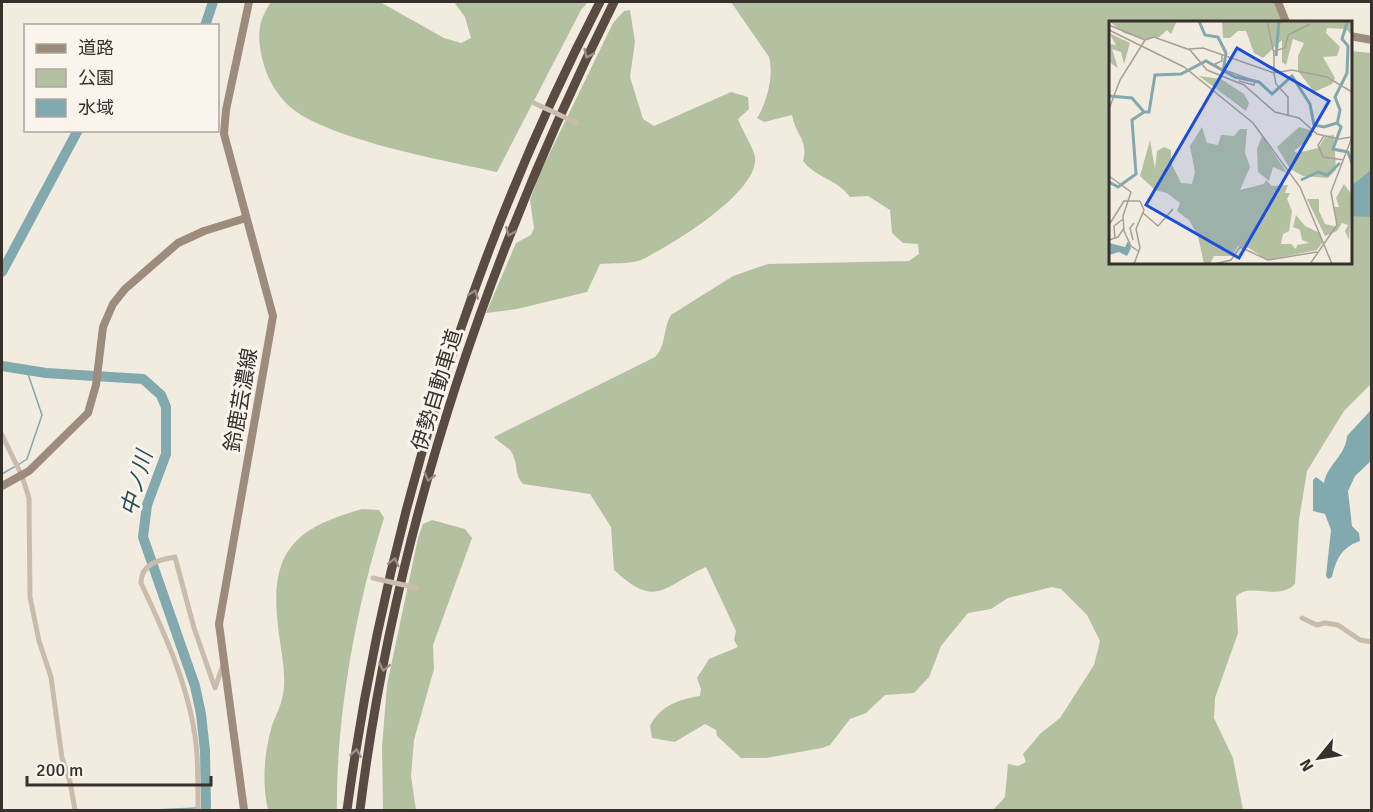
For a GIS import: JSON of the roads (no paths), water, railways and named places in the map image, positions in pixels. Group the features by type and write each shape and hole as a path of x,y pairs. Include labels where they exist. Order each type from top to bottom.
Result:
{"highway":[{"name":"伊勢自動車道","path":"347,810 384,608 431,421 495,237 552,102 600,2"},
{"name":"伊勢自動車道","path":"360,810 376,710 396,612 418,518 458,379 506,242 563,108 615,2"}],"main road":[{"name":"鈴鹿芸濃線","path":"244,810 219,624 273,316 224,134 226,110 249,2"},
{"path":"1278,2 1286,21"},
{"path":"1352,36 1371,39"},
{"path":"2,486 21,473 88,413 96,385 99,340 107,315 125,289 178,243 204,231 246,218"}],"street":[{"path":"534,103 577,123"},
{"path":"2,435 21,473 29,498 30,597 39,640 51,677 62,758 70,782 75,810"},
{"path":"198,808 197,752 187,702 171,645 141,583 141,572 145,567 175,557 194,628 215,688 223,664"},
{"path":"373,578 417,588"},
{"path":"1302,618 1317,625 1325,623 1338,625 1360,640 1371,642"}],"water":[{"path":"1371,170 1371,217 1352,216 1352,185"},
{"path":"1370,411 1371,461 1355,476 1348,491 1352,526 1359,533 1360,541 1344,550 1338,559 1332,577 1328,579 1326,576 1331,530 1325,514 1313,511 1313,480 1316,477 1324,483 1346,443 1347,436"}],"waterway":[{"name":"中ノ川","path":"206,24 213,2"},
{"name":"中ノ川","path":"2,272 77,132"},
{"name":"中ノ川","path":"2,366 46,373 143,379 161,395 166,407 166,454 147,505 143,537 195,686 205,751 206,810"},
{"path":"18,465 27,459 42,415 27,371"},
{"path":"2,474 14,467"},
{"path":"155,810 196,808"},
{"name":"中ノ川","path":"201,808 206,808"}]}
